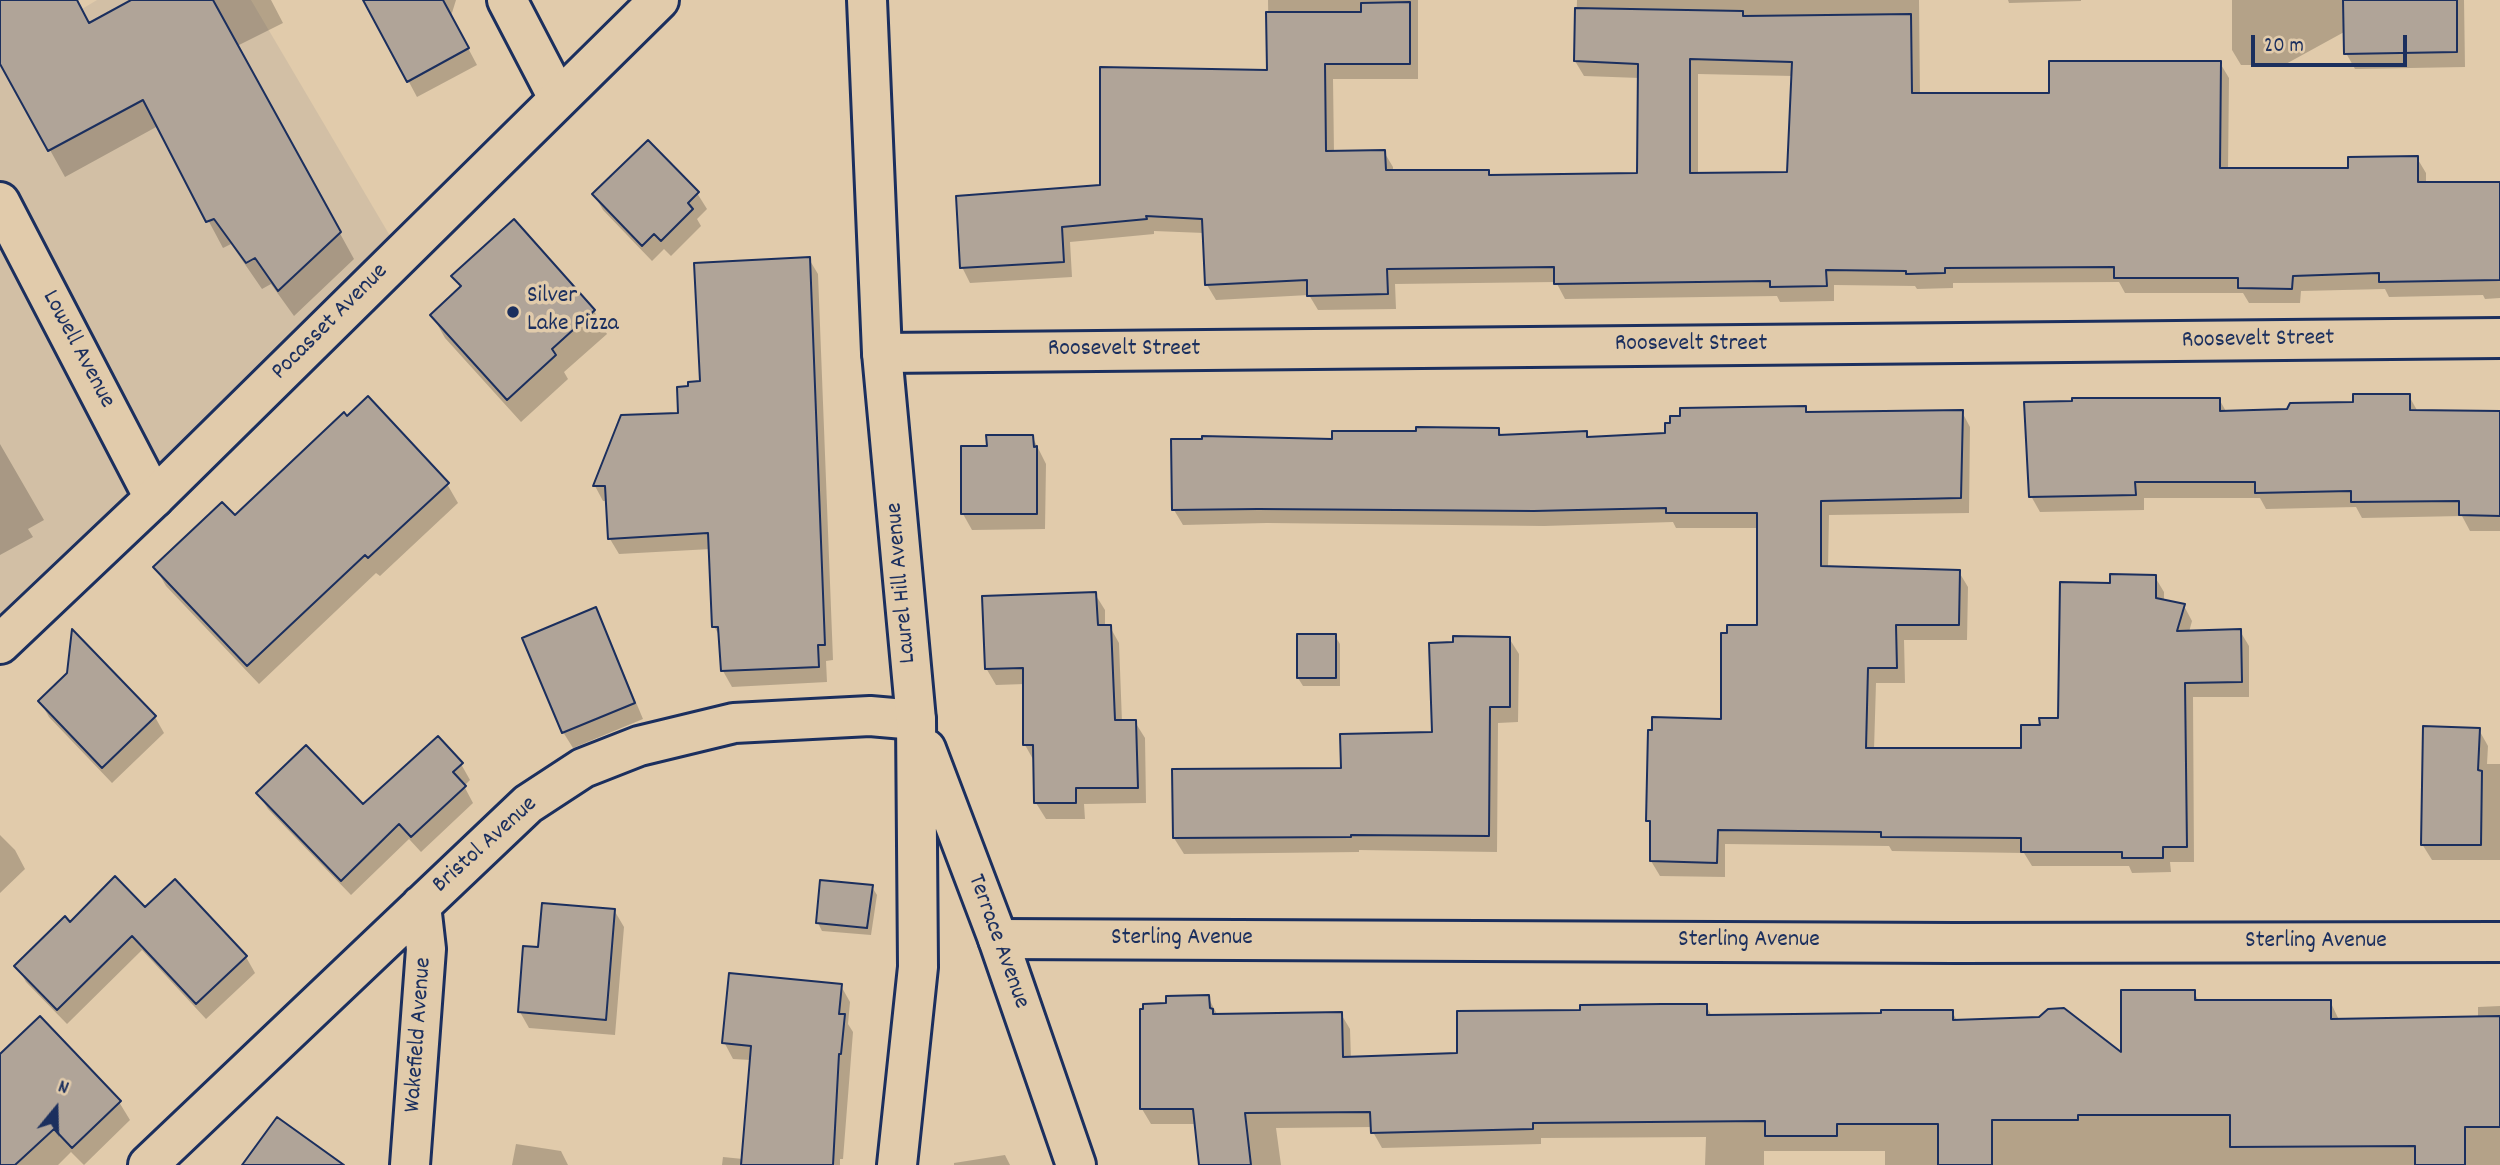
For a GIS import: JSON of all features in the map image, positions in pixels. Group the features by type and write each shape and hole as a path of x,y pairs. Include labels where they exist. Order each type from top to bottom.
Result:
{"street":[{"path":"508,0 558,98"},
{"name":"Pocasset Avenue","path":"0,644 154,498 659,0"},
{"path":"837,0 867,11"},
{"name":"Laurel Hill Avenue","path":"867,11 882,353 916,720 918,967 897,1165"},
{"name":"Lowell Avenue","path":"0,202 154,498"},
{"name":"Roosevelt Street","path":"882,353 2500,338"},
{"name":"Bristol Avenue","path":"148,1165 528,804 583,768 639,746 734,723 870,716 916,720"},
{"name":"Terrace Avenue","path":"916,720 998,939 1076,1165"},
{"name":"Wakefield Avenue","path":"411,1165 426,949 421,905"},
{"name":"Sterling Avenue","path":"998,939 1942,943 2500,942"}],"shaded area":[{"path":"97,0 251,0 406,263 0,642 0,58"}],"building":[{"path":"0,0 77,0 89,23 131,0 213,0 341,232 278,291 255,258 246,263 214,219 206,222 143,100 48,151 0,64"},
{"path":"363,0 443,0 469,48 407,82"},
{"path":"2343,0 2457,0 2457,52 2344,54"},
{"path":"1410,2 1410,64 1325,64 1326,151 1385,150 1386,170 1489,170 1489,175 1637,173 1638,64 1574,61 1575,8 1743,11 1743,16 1911,14 1912,93 2049,93 2049,61 2221,61 2220,168 2348,168 2348,157 2418,156 2418,182 2500,182 2500,280 2379,282 2379,273 2293,276 2292,289 2238,288 2238,278 2114,278 2114,267 1945,268 1945,273 1906,274 1906,271 1826,270 1827,286 1770,287 1770,281 1554,284 1554,267 1387,269 1388,294 1307,296 1307,280 1205,285 1202,219 1146,216 1147,219 1062,227 1064,262 960,268 956,196 1100,185 1100,67 1267,70 1266,12 1361,12 1361,3","holes":["1690,59 1792,62 1787,172 1690,173"]},
{"path":"648,140 699,192 688,203 693,209 661,241 654,234 642,246 592,194"},
{"name":"Silver Lake Pizza","path":"514,219 595,310 552,349 556,355 507,400 430,315 461,286 451,276"},
{"path":"810,257 825,645 818,645 819,667 721,671 718,627 712,627 708,533 608,539 605,486 593,486 621,415 678,413 677,387 700,381 694,263"},
{"path":"2353,394 2410,394 2410,410 2500,411 2500,516 2459,515 2459,501 2351,502 2351,491 2255,493 2255,482 2135,482 2136,495 2029,497 2024,402 2072,401 2072,398 2220,398 2220,411 2287,409 2290,403 2353,402"},
{"path":"368,396 449,483 368,558 365,555 247,666 153,567 222,502 235,515 344,412 347,416"},
{"path":"1806,406 1806,412 1963,410 1961,498 1821,501 1821,566 1960,570 1959,625 1896,625 1897,668 1868,668 1866,748 2021,748 2021,725 2040,725 2039,718 2058,718 2060,582 2110,583 2110,574 2156,575 2156,598 2185,604 2177,631 2241,629 2242,682 2185,683 2187,847 2163,847 2163,858 2122,858 2122,852 2021,852 2021,838 1881,837 1881,832 1718,830 1717,863 1650,861 1650,821 1646,821 1648,730 1652,730 1652,717 1721,719 1721,633 1727,633 1727,625 1757,625 1757,513 1666,513 1666,508 1534,511 1172,510 1171,439 1202,439 1202,436 1332,439 1332,431 1416,431 1416,427 1499,428 1499,435 1587,431 1587,437 1665,433 1665,423 1670,423 1670,416 1680,416 1680,408"},
{"path":"986,435 1033,435 1034,447 1037,446 1037,514 961,514 961,446 987,446"},
{"path":"1096,592 1098,625 1111,625 1115,720 1136,720 1138,788 1076,788 1076,803 1034,803 1033,745 1023,745 1023,668 985,669 982,596"},
{"path":"596,607 635,703 562,733 522,638"},
{"path":"72,629 156,716 102,768 38,701 67,673"},
{"path":"1297,634 1336,634 1336,678 1297,678"},
{"path":"1453,636 1510,637 1510,707 1490,707 1489,836 1173,838 1172,769 1341,768 1340,734 1432,732 1429,643 1453,642"},
{"path":"2423,726 2480,728 2478,770 2482,771 2481,845 2421,845"},
{"path":"438,736 463,763 453,772 466,786 411,837 399,824 341,881 256,793 306,745 363,804"},
{"path":"115,876 145,907 175,879 247,956 196,1004 132,936 57,1010 14,966 65,916 70,922"},
{"path":"820,880 873,885 867,928 816,923"},
{"path":"542,903 615,909 606,1020 518,1012 523,946 538,947"},
{"path":"729,973 842,984 839,1014 845,1014 839,1054 833,1165 741,1165 751,1046 722,1043"},
{"path":"2121,990 2195,990 2195,1000 2331,1000 2331,1019 2500,1016 2500,1127 2465,1127 2465,1165 2415,1165 2415,1146 2230,1147 2230,1115 2078,1115 2078,1120 1992,1120 1992,1165 1938,1165 1938,1124 1837,1124 1837,1136 1765,1136 1765,1121 1533,1123 1533,1129 1371,1133 1370,1112 1245,1113 1251,1165 1199,1165 1193,1109 1140,1109 1140,1009 1143,1009 1143,1004 1166,1003 1166,996 1209,995 1213,1014 1342,1012 1343,1057 1457,1053 1457,1011 1580,1010 1580,1005 1662,1004 1707,1004 1707,1015 1953,1010 1953,1020 2039,1017 2048,1009 2064,1008 2121,1052"},
{"path":"40,1016 121,1101 72,1148 54,1129 15,1165 0,1165 0,1054"},
{"path":"277,1117 344,1165 242,1165"}],"place":[{"name":"Silver Lake Pizza","path":"513,312"}]}
